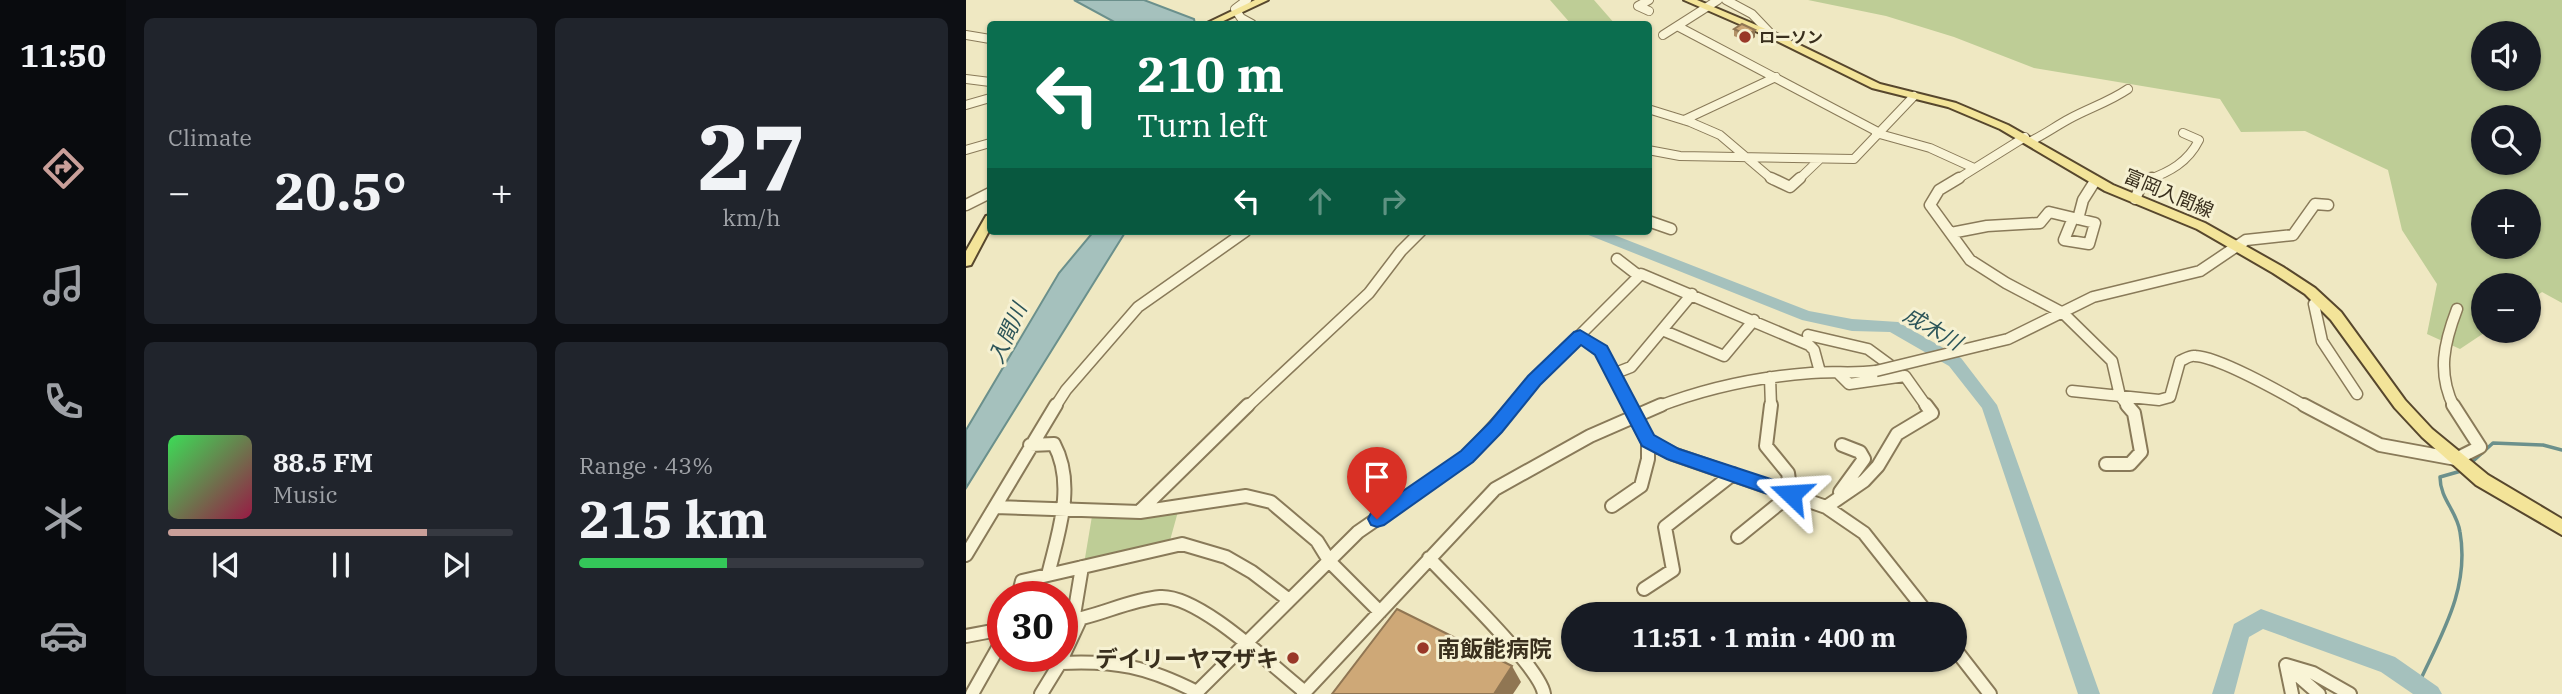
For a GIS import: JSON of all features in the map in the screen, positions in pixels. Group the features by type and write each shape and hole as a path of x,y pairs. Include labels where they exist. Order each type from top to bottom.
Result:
{"main road":[{"path":"1215,21 1263,0"},
{"name":"富岡入間線","path":"1689,0 1772,35 1862,81 1968,111 2028,139 2095,181 2185,218 2236,245 2295,281 2320,301 2346,327 2400,404 2456,459 2482,480 2562,528"},
{"path":"966,262 987,224"}],"street":[{"path":"1247,0 1233,11 1248,21"},
{"path":"1648,11 1638,6 1649,0"},
{"path":"1663,36 1718,0"},
{"path":"1726,0 1741,5 1769,29 1772,35"},
{"path":"1679,27 1877,132 1930,148 1975,168"},
{"path":"966,35 987,38"},
{"path":"1684,120 1776,77"},
{"path":"966,79 987,82"},
{"path":"2106,464 2130,464 2141,452 2134,413 2120,397 2112,360 2063,313 1986,271 1959,248 1930,205 1931,198 1975,168 2028,139 2044,136 2068,119 2108,103 2128,89"},
{"path":"1652,151 1680,156 1854,159 1914,96"},
{"path":"966,105 987,98"},
{"path":"1652,110 1684,120 1728,141 1768,175 1790,187 1819,160"},
{"path":"2135,199 2143,181 2182,164 2195,150 2199,140 2183,133"},
{"path":"966,150 987,144"},
{"path":"1951,233 1987,226 2040,223 2049,212 2075,218 2095,181"},
{"path":"966,205 987,194"},
{"path":"1078,619 1158,597 1177,597 1199,607 1304,693 1495,489 1565,447 1660,404 1770,377 1820,372 1857,375 2008,339 2093,297 2200,271 2236,245 2253,239 2293,235 2315,204 2328,205"},
{"path":"1652,222 1671,229"},
{"path":"966,555 1030,445 1066,390 1138,307 1240,235"},
{"path":"1140,512 1279,374 1369,293 1401,251 1417,235"},
{"path":"1617,259 1639,276"},
{"path":"1078,662 1145,667 1196,693 1358,532 1467,457 1534,381 1641,274 1809,345 1814,350 1820,372"},
{"path":"1613,374 1631,366 1692,294"},
{"path":"2320,301 2314,304 2314,317 2321,345 2357,394"},
{"path":"2073,391 2159,400 2170,397 2180,360 2193,355 2210,359 2276,390 2377,445 2385,448 2435,451 2456,459 2480,447 2449,403 2442,372 2446,335 2457,309"},
{"path":"1662,330 1724,356 1754,320"},
{"path":"1808,335 1868,349 1905,376 1932,413 1897,434 1878,466 1864,481 1826,507"},
{"path":"1580,336 1601,351 1648,440 1648,459 1642,486 1612,506"},
{"path":"1839,373 1849,384 1905,376"},
{"path":"1770,377 1771,419 1766,446 1788,473 1791,494"},
{"path":"1648,440 1673,454 1826,507 1864,533 1919,602"},
{"path":"1030,445 1054,444 1061,453 1064,509 1048,575"},
{"path":"1826,507 1854,476 1864,459 1860,452 1842,445"},
{"path":"1644,589 1674,570 1665,527 1734,474"},
{"path":"1738,537 1791,494"},
{"path":"995,507 1140,512 1246,496 1271,502 1317,541 1330,562 1380,612"},
{"path":"1022,581 1182,544 1206,547 1225,554 1253,571 1289,600"},
{"path":"1429,558 1526,663 1543,685 1544,694"},
{"path":"1078,589 1082,567"},
{"path":"966,636 987,632"},
{"path":"1967,664 1990,694"},
{"path":"2286,665 2292,694"},
{"path":"2286,665 2319,694"},
{"path":"2286,665 2313,673 2350,694"},
{"path":"972,694 987,667"},
{"path":"1041,694 1054,672"}],"green space":[{"path":"1550,0 1594,0 1612,21 1568,21"},
{"path":"1808,0 2562,0 2562,303 2541,293 2541,273 2471,273 2471,342 2460,349 2427,334 2437,284 2402,230 2388,170 2305,131 2241,132 2220,99 2034,68 1954,37 1886,16"},
{"path":"1179,508 1169,544 1084,564 1092,516"}],"water":[{"path":"1074,0 1144,0 1194,21 1112,21"},
{"name":"入間川","path":"1091,235 1124,235 966,488 966,430 1059,273"}],"building":[{"path":"1742,24 1755,30 1747,35 1734,29"},
{"name":"南飯能病院","path":"1397,609 1512,666 1494,694 1332,694"}],"waterway":[{"name":"成木川","path":"1601,235 1807,316 1852,325 1893,326 1955,362 1989,405 2089,694"},
{"path":"2471,463 2493,443 2543,445 2562,450"},
{"path":"2418,685 2444,630 2461,573 2460,532 2443,492 2440,477 2461,471"},
{"name":"成木川","path":"2223,694 2241,631 2261,619 2388,664 2431,694"}],"place":[{"name":"ローソン","path":"1745,37"},
{"name":"南飯能病院","path":"1423,648"},
{"name":"デイリーヤマザキ","path":"1293,658"}],"route":[{"path":"1377,519 1467,457 1534,381 1580,336 1601,351 1648,440 1694,462 1791,494"}]}
